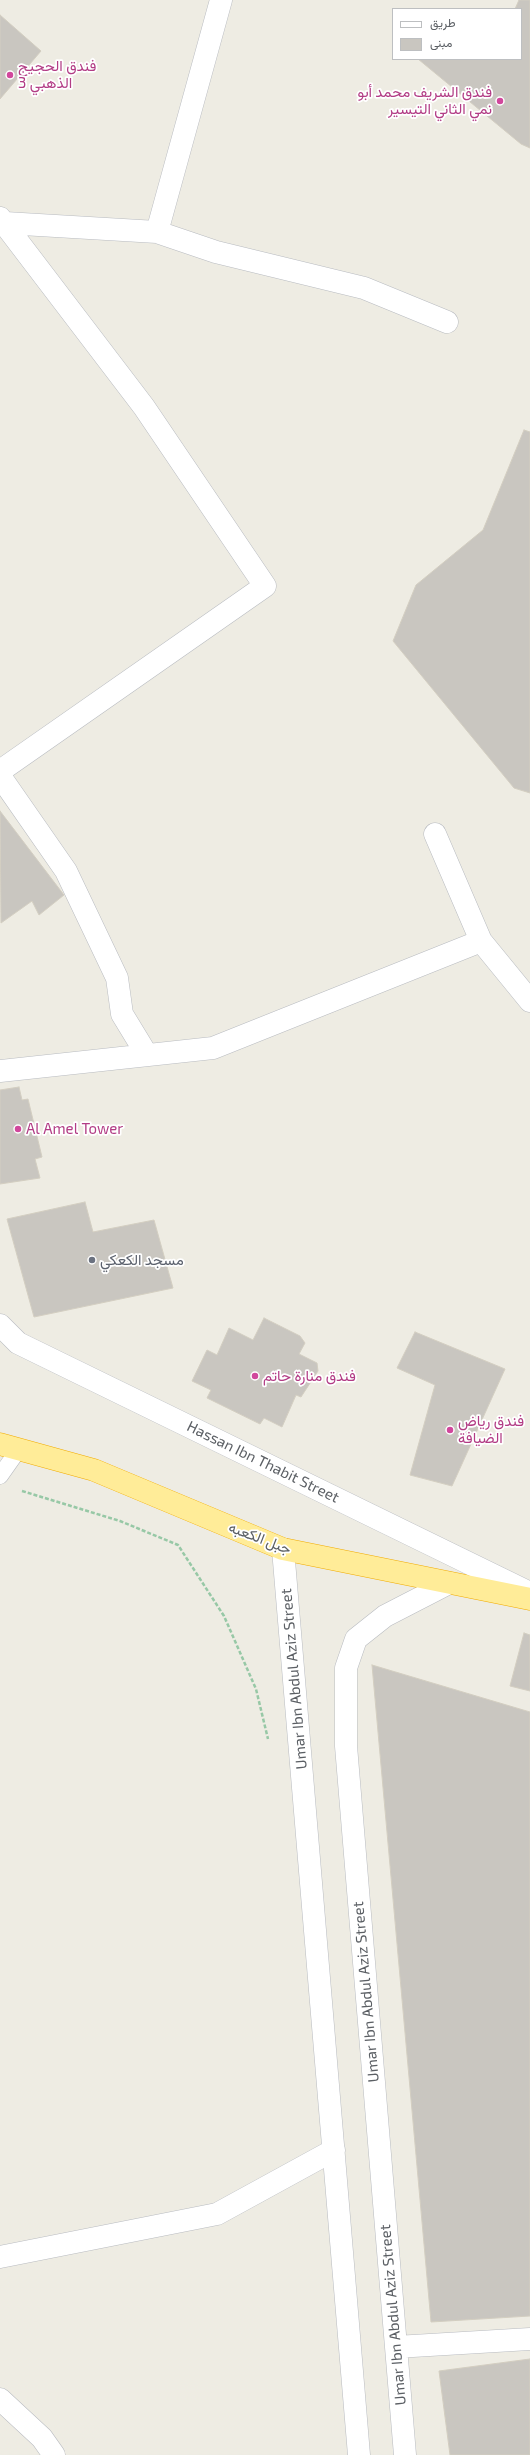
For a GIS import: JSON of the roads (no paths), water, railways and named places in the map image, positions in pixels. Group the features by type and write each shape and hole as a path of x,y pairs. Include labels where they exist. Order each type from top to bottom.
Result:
{"highway":[{"name":"جبل الكعبه","path":"9,1447 94,1470 283,1549 530,1599"}],"street":[{"path":"156,232 221,0"},
{"path":"3,220 156,232 216,252 364,288 447,322"},
{"path":"0,771 265,586 144,407 3,220"},
{"path":"0,776 66,870 117,978 122,1014 147,1055"},
{"path":"435,834 481,941 530,1001"},
{"path":"0,1072 213,1048 481,941"},
{"name":"Hassan Ibn Thabit Street","path":"0,1324 18,1343 530,1593"},
{"name":"Umar Ibn Abdul Aziz Street","path":"283,1549 359,2455"},
{"name":"Umar Ibn Abdul Aziz Street","path":"405,2455 346,1746 346,1668 356,1639 385,1616 449,1583"},
{"path":"0,2257 217,2214 334,2150"},
{"path":"396,2347 530,2339"},
{"path":"0,2399 42,2438 54,2455"}],"lane":[{"path":"0,1476 9,1447"}],"place":[{"name":"فندق الحجيج الذهبي 3","path":"10,75"},
{"name":"فندق الشريف محمد أبو نمي الثاني التيسير","path":"500,101"},
{"name":"Al Amel Tower","path":"18,1129"},
{"name":"مسجد الكعكي","path":"92,1260"},
{"name":"فندق منارة حاتم","path":"255,1376"},
{"name":"فندق رياض الضيافة","path":"450,1430"}]}
